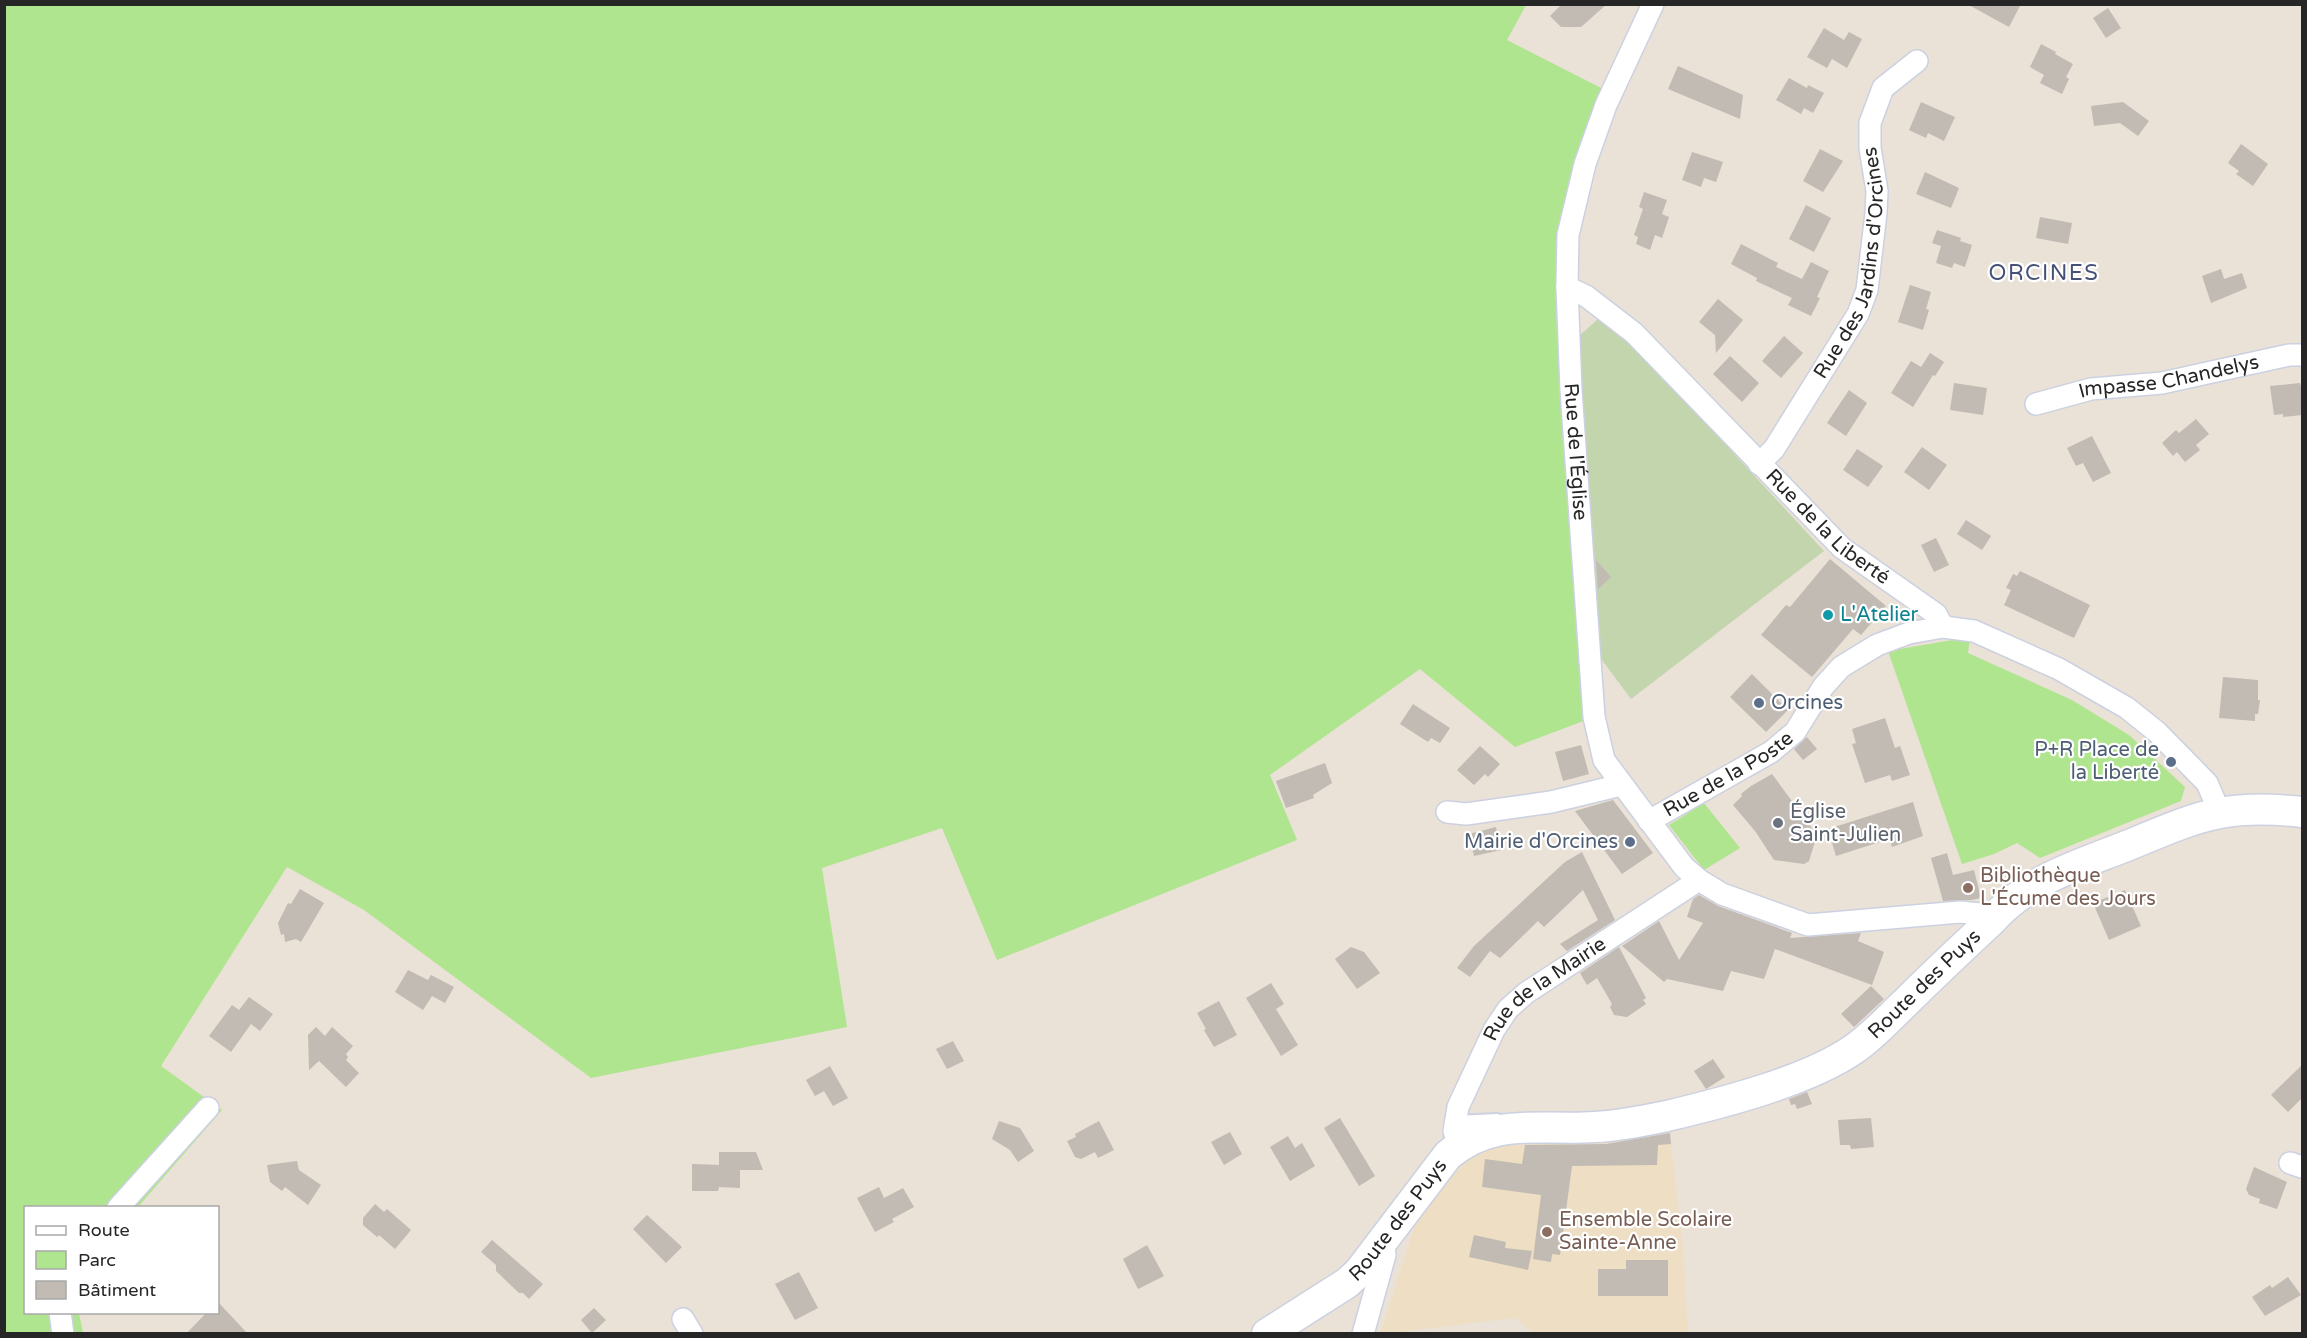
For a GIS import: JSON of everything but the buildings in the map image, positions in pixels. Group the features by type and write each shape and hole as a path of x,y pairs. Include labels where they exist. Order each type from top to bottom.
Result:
{"main road":[{"name":"Route des Puys","path":"1267,1334 1347,1283 1359,1272 1448,1155 1458,1133 1476,1137 1506,1127 1624,1125 1737,1098 1798,1076 1839,1059 1872,1035 2005,905 2047,877 2176,824 2220,813 2260,808 2302,812"}],"street":[{"name":"Rue de l'Église","path":"1653,4 1608,99 1585,164 1568,235 1567,287 1571,390 1594,717 1604,760 1684,867 1699,880 1722,894 1808,925 1960,912 1980,914 1991,921"},
{"name":"Rue des Jardins d'Orcines","path":"1759,464 1774,449 1858,314 1867,290 1876,213 1877,191 1870,148 1870,123 1883,88 1917,62"},
{"name":"Rue de la Liberté","path":"1567,287 1586,296 1634,333 1842,549 1936,614 1943,627"},
{"name":"Impasse Chandelys","path":"2036,404 2091,389 2162,383 2289,355 2302,355"},
{"path":"1943,627 1974,631 2059,669 2127,708 2157,732 2207,783 2220,813"},
{"name":"Rue de la Poste","path":"1649,821 1771,752 1795,732 1823,687 1841,667 1877,645 1909,633 1943,627"},
{"path":"1447,812 1466,814 1551,802 1622,785"},
{"name":"Rue de la Mairie","path":"1458,1133 1458,1107 1494,1030 1508,1009 1526,993 1699,880"},
{"path":"120,1206 208,1108"},
{"path":"1364,1334 1385,1255 1383,1242"},
{"path":"60,1314 63,1334"}],"shaded area":[{"name":"Ensemble Scolaire Sainte-Anne","path":"1669,1126 1683,1248 1688,1333 1533,1333 1515,1318 1380,1334 1418,1215 1450,1173 1468,1160 1497,1146 1603,1141"}],"green space":[{"path":"5,5 1526,5 1507,40 1611,93 1568,235 1594,717 1515,747 1420,669 1270,775 1297,840 997,960 942,828 822,868 847,1027 591,1078 364,910 287,867 161,1066 222,1110 139,1206 24,1206 24,1314 79,1314 83,1333 5,1334"},
{"path":"1599,318 1626,337 1824,551 1631,699 1593,648 1577,338"},
{"path":"1970,637 1968,653 2072,700 2129,735 2185,787 2181,801 2040,858 2017,843 1994,854 1962,864 1888,651"},
{"path":"1704,803 1740,848 1704,870 1669,825"}],"place":[{"name":"L'Atelier","path":"1828,615"},
{"name":"Orcines","path":"1759,703"},
{"name":"P+R Place de la Liberté","path":"2171,762"},
{"name":"Église Saint-Julien","path":"1778,823"},
{"name":"Mairie d'Orcines","path":"1630,842"},
{"name":"Bibliothèque L'Écume des Jours","path":"1968,888"},
{"name":"Ensemble Scolaire Sainte-Anne","path":"1547,1232"}],"district":[{"name":"ORCINES","path":"2044,273"}]}
